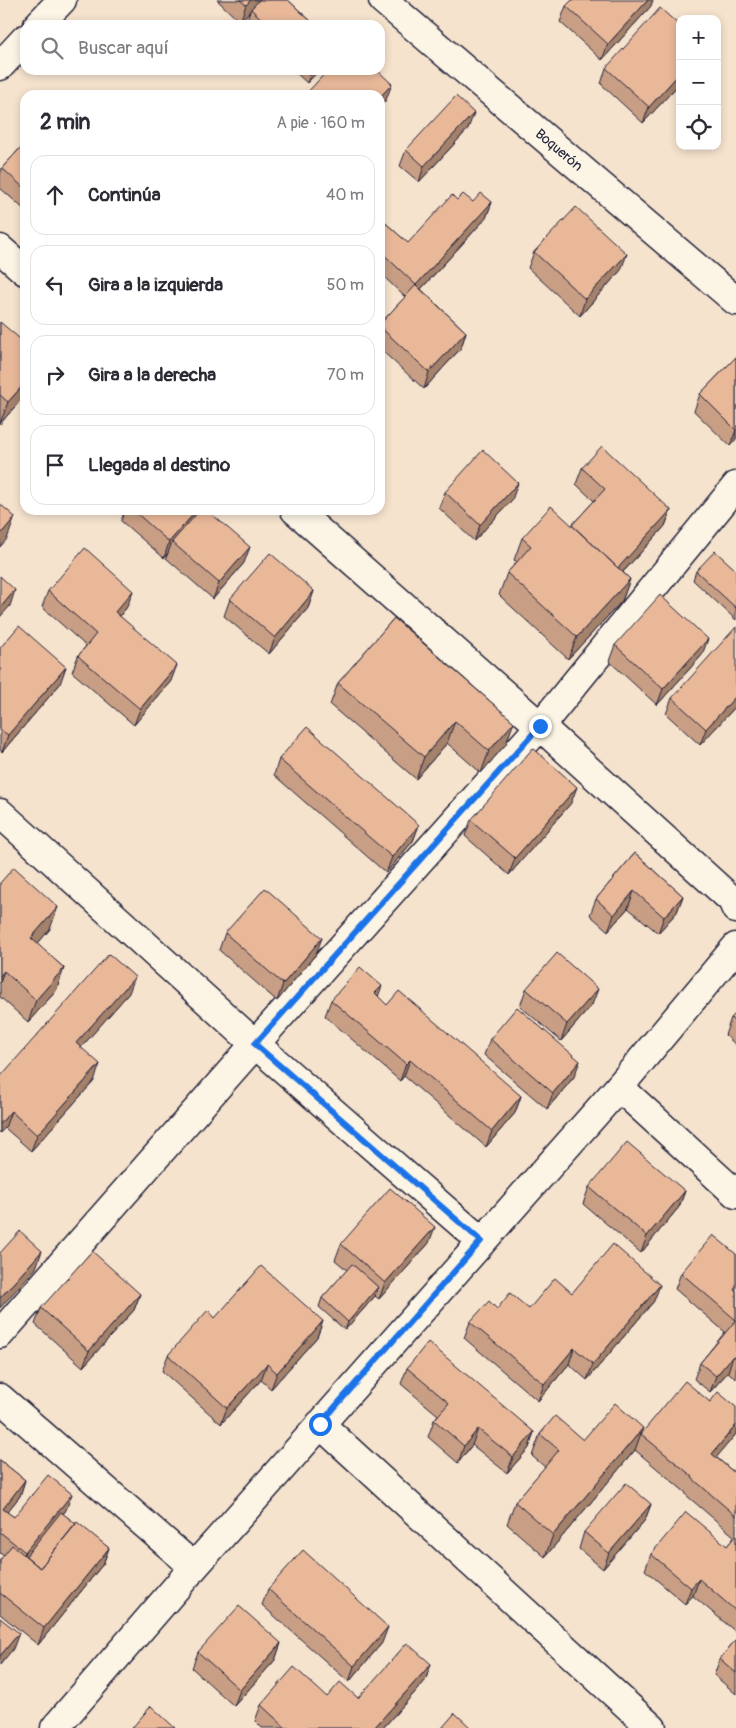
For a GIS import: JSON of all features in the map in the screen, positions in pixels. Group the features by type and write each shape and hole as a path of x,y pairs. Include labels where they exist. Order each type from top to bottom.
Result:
{"street":[{"path":"43,20 62,0"},
{"name":"Boquerón","path":"383,0 736,301"},
{"path":"0,66 20,44"},
{"path":"0,249 20,267"},
{"path":"0,1334 255,1044 540,726 736,486"},
{"path":"301,515 540,726 732,900 736,909"},
{"path":"0,813 255,1044 481,1241"},
{"path":"55,1728 194,1567 619,1087 736,946"},
{"path":"619,1087 736,1194"},
{"path":"0,1398 194,1567"},
{"path":"320,1424 652,1728"}],"building":[{"path":"240,0 251,0 246,5"},
{"path":"259,0 288,0 310,20 263,20 251,9"},
{"path":"572,0 648,0 608,44 566,6"},
{"path":"660,8 676,22 676,77 649,107 606,68"},
{"path":"323,75 382,75 392,84 385,92 385,90 310,90"},
{"path":"456,96 474,113 424,166 406,150"},
{"path":"20,148 20,184 2,168"},
{"path":"481,193 492,202 416,285 385,256 385,222 408,243 452,195 457,200 463,194 473,202"},
{"path":"576,207 627,254 585,299 534,252"},
{"path":"416,285 466,332 429,372 385,332 385,319"},
{"path":"0,322 20,339 20,389 8,402 0,395"},
{"path":"736,357 736,430 700,394"},
{"path":"602,446 671,510 618,568 572,525 605,489 582,468"},
{"path":"483,450 518,483 480,525 445,492"},
{"path":"0,504 15,517 0,535"},
{"path":"551,506 630,579 577,637 507,573 531,546 522,538"},
{"path":"139,515 193,515 169,542"},
{"path":"196,515 213,515 250,547 219,583 172,542"},
{"path":"85,548 133,591 115,612 177,665 140,709 78,656 96,634 48,591"},
{"path":"715,551 736,570 736,608 696,571"},
{"path":"270,553 314,591 275,638 230,599"},
{"path":"0,576 15,590 0,608"},
{"path":"660,595 708,639 663,689 615,645"},
{"path":"394,618 514,722 489,751 455,721 424,757 338,683"},
{"path":"19,626 66,667 8,735 0,729 0,648"},
{"path":"736,627 736,696 706,729 672,698"},
{"path":"307,727 419,825 392,857 279,759"},
{"path":"533,748 577,787 515,858 471,820"},
{"path":"635,853 683,896 664,917 634,891 614,915 596,899"},
{"path":"14,867 58,907 31,938 64,968 36,1000 4,971 0,976 0,883"},
{"path":"265,888 322,938 283,984 225,933"},
{"path":"557,953 598,989 567,1024 526,989"},
{"path":"109,954 135,977 76,1043 100,1064 37,1135 11,1111 0,1124 0,1077"},
{"path":"360,967 382,986 375,993 387,1005 399,991 521,1096 492,1131 410,1060 406,1064 331,1000"},
{"path":"517,1007 580,1061 553,1093 490,1039"},
{"path":"736,1013 736,1023 731,1018"},
{"path":"627,1142 685,1191 647,1236 589,1187"},
{"path":"390,1188 435,1227 385,1283 341,1244"},
{"path":"20,1231 42,1251 0,1298 0,1253"},
{"path":"713,1235 736,1254 736,1286 734,1289 736,1291 736,1320 681,1273"},
{"path":"613,1244 660,1285 593,1364 574,1348 544,1384 470,1322 489,1301 497,1309 510,1293 529,1309 555,1278 572,1293"},
{"path":"92,1251 140,1294 89,1351 41,1308"},
{"path":"352,1264 378,1287 348,1322 322,1298"},
{"path":"261,1266 323,1321 277,1373 267,1364 227,1408 168,1355 208,1310 215,1318"},
{"path":"736,1320 736,1358 733,1356 716,1376 700,1363"},
{"path":"428,1342 534,1432 513,1457 478,1429 464,1446 434,1420 449,1403 407,1368"},
{"path":"685,1381 710,1402 718,1392 736,1407 736,1425 712,1454 736,1474 736,1516 641,1434"},
{"path":"615,1403 643,1428 553,1535 515,1502 559,1450 540,1434 555,1416 583,1440"},
{"path":"0,1460 25,1480 3,1509 14,1517 48,1475 72,1494 25,1552 0,1532"},
{"path":"626,1483 651,1504 609,1553 584,1532"},
{"path":"61,1512 76,1524 40,1568 26,1556"},
{"path":"686,1512 727,1546 736,1535 736,1611 699,1579 691,1588 651,1554"},
{"path":"77,1522 109,1548 44,1628 0,1593 0,1560 12,1545 40,1568"},
{"path":"303,1550 388,1627 354,1666 268,1589"},
{"path":"239,1606 281,1643 240,1690 198,1652"},
{"path":"0,1618 19,1633 0,1656"},
{"path":"736,1639 736,1673 720,1659"},
{"path":"407,1643 431,1664 374,1728 286,1728 261,1705 294,1667 327,1697 340,1682 358,1698"},
{"path":"151,1706 175,1728 132,1728"},
{"path":"455,1713 471,1728 442,1728"}],"route":[{"path":"320,1424 481,1241 255,1044 540,726"}]}
